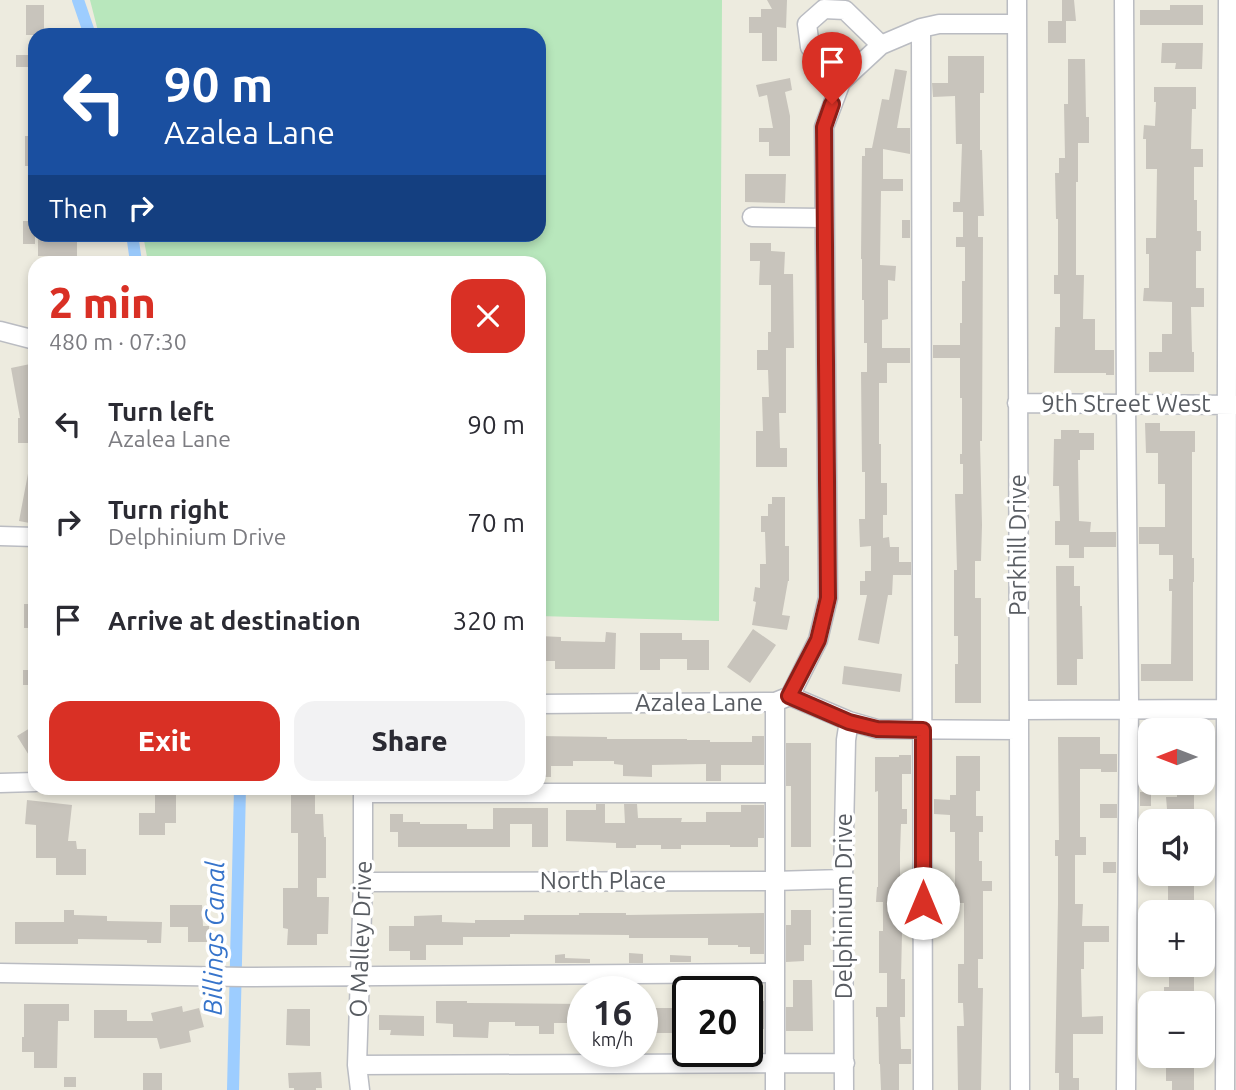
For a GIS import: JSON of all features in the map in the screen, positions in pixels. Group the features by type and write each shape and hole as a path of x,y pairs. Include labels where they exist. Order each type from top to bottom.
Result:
{"street":[{"name":"Parkhill Drive","path":"1017,0 1020,1090"},
{"path":"1124,0 1129,710 1126,1090"},
{"path":"1225,1090 1232,405 1228,0"},
{"path":"841,82 810,47 807,24 824,9 845,10 881,46"},
{"path":"775,1090 775,793 782,699 818,640 828,598 824,127 841,82 881,46 921,28 939,24 1017,24"},
{"path":"921,28 923,1090"},
{"path":"752,217 823,218"},
{"path":"0,331 28,338"},
{"name":"9th Street West","path":"1017,403 1232,405"},
{"path":"0,536 28,537"},
{"name":"Azalea Lane","path":"546,704 782,699 877,729 1019,730"},
{"path":"1019,710 1129,710 1228,714"},
{"name":"Delphinium Drive","path":"844,1090 843,879 846,740 849,722"},
{"path":"0,783 28,782"},
{"path":"546,791 775,793"},
{"name":"O Malley Drive","path":"360,1090 357,1065 363,795"},
{"name":"North Place","path":"363,882 843,879"},
{"path":"0,973 245,977 775,973"},
{"path":"357,1065 845,1063"}],"green space":[{"path":"90,0 722,0 719,621 546,616 546,256 147,256 144,242 546,242 546,28 97,28"}],"building":[{"path":"767,0 787,0 786,28 777,27 777,61 762,61 762,33 749,33 749,17 761,17 761,9 772,9"},
{"path":"1062,0 1074,0 1076,21 1062,21"},
{"path":"26,5 44,5 44,28 28,28 26,35"},
{"path":"1170,5 1203,5 1203,25 1140,25 1140,10 1170,10"},
{"path":"1048,21 1066,21 1066,43 1048,43"},
{"path":"1162,43 1203,43 1202,69 1175,69 1176,63 1161,63"},
{"path":"16,55 28,55 28,67 16,67"},
{"path":"948,56 984,56 984,93 980,93 980,150 984,216 978,216 978,237 983,237 980,441 982,525 981,561 975,561 975,598 981,598 981,703 955,703 958,636 954,636 954,570 957,570 955,494 963,494 963,464 960,464 960,358 933,358 933,345 960,345 962,281 965,281 965,247 956,247 956,237 963,237 963,212 953,212 953,202 960,202 962,144 956,144 955,96 933,97 932,83 948,83"},
{"path":"1068,59 1085,59 1086,117 1089,117 1089,143 1078,143 1076,275 1084,275 1083,319 1095,319 1095,350 1114,350 1114,375 1054,373 1055,327 1060,327 1060,294 1054,294 1054,275 1058,275 1055,173 1059,173 1059,158 1065,158 1064,104 1068,104"},
{"path":"895,69 907,71 897,128 910,128 910,154 883,149 883,179 903,179 903,191 881,191 880,265 896,266 895,281 888,280 888,319 882,320 882,348 910,348 910,363 887,363 887,383 879,383 879,444 881,483 887,483 887,515 883,515 883,538 889,537 890,547 899,547 899,562 911,562 911,575 893,575 892,595 888,595 879,644 858,640 867,595 860,595 860,581 865,581 865,571 871,571 871,546 860,547 859,519 865,519 861,372 867,372 861,259 862,156 865,156 865,148 872,148 882,99 889,100"},
{"path":"790,78 792,90 785,92 790,116 790,156 769,156 769,142 759,142 759,128 773,128 767,95 759,97 756,85"},
{"path":"1154,87 1196,87 1196,109 1192,109 1191,149 1203,149 1203,167 1194,167 1197,231 1201,231 1201,251 1196,251 1196,288 1204,288 1204,307 1191,307 1194,372 1149,372 1149,352 1162,352 1162,334 1172,334 1172,302 1143,301 1144,288 1149,288 1146,238 1156,238 1157,169 1146,169 1146,139 1143,139 1144,125 1155,126"},
{"path":"25,136 28,136 28,166 25,166"},
{"path":"745,174 786,174 785,203 745,202"},
{"path":"902,220 910,220 910,238 902,238"},
{"path":"23,221 28,221 28,242 35,244 23,244"},
{"path":"38,242 77,242 77,256 38,256"},
{"path":"750,243 771,243 771,251 785,252 784,274 793,274 794,348 786,348 786,413 779,413 780,448 787,448 787,467 756,467 756,431 763,431 762,397 769,397 768,370 757,370 757,350 768,350 768,332 771,332 771,285 759,285 760,261 750,261"},
{"path":"28,364 28,443 18,443 20,418 11,368"},
{"path":"1145,423 1160,423 1160,431 1195,431 1195,452 1192,452 1193,681 1141,681 1141,664 1171,664 1172,591 1169,591 1169,579 1173,579 1173,555 1159,555 1159,544 1139,544 1139,527 1165,527 1165,484 1158,484 1158,453 1146,453"},
{"path":"1061,430 1094,433 1094,450 1080,450 1078,460 1079,521 1091,522 1090,532 1116,532 1116,547 1084,547 1084,558 1069,558 1069,545 1055,545 1055,521 1060,521 1059,486 1053,486 1054,439 1061,439"},
{"path":"28,474 28,523 19,521"},
{"path":"772,497 785,497 785,546 789,546 789,581 782,615 790,616 787,630 752,625 756,602 753,601 755,587 760,588 760,564 766,564 765,532 761,532 761,516 768,516 768,504 772,504"},
{"path":"1056,566 1074,566 1074,586 1080,586 1083,659 1077,659 1077,685 1057,685"},
{"path":"24,604 28,604 28,628 24,628"},
{"path":"753,629 776,645 750,683 727,667"},
{"path":"606,632 616,633 615,669 555,669 555,661 546,661 546,636 561,637 561,641 605,642"},
{"path":"640,633 682,633 682,640 709,640 709,670 687,670 687,659 660,659 660,670 640,670"},
{"path":"844,666 902,674 900,692 842,684"},
{"path":"23,670 28,670 28,685 23,685"},
{"path":"28,729 28,754 17,736"},
{"path":"546,736 752,742 752,736 764,736 764,765 721,765 721,781 706,781 706,764 652,765 652,777 623,776 623,765 614,764 614,761 573,761 573,766 551,766 551,777 546,777"},
{"path":"1058,737 1100,737 1100,754 1117,754 1117,772 1080,769 1080,837 1086,837 1086,855 1075,855 1075,904 1083,904 1082,926 1109,926 1109,942 1084,942 1084,969 1081,969 1082,1017 1103,1016 1103,1034 1073,1034 1073,1078 1079,1078 1079,1090 1059,1090 1059,1073 1055,1073"},
{"path":"786,743 811,743 811,847 791,847 791,786 786,786"},
{"path":"911,755 911,774 902,774 902,809 907,809 907,824 901,824 901,979 905,979 905,1017 900,1017 901,1049 911,1049 911,1064 899,1064 899,1090 881,1090 876,1007 887,1007 887,973 879,973 879,931 883,931 883,902 876,902 878,791 875,792 875,757"},
{"path":"956,756 980,756 980,791 976,791 976,816 983,816 983,832 979,832 979,861 982,861 982,881 992,881 992,891 983,891 983,959 978,959 978,988 983,988 981,1090 958,1090 957,1026 964,1026 963,1003 958,1003 958,964 964,964 964,903 955,903 955,832 950,832 950,815 934,814 934,799 950,800 950,795 956,795"},
{"path":"155,795 176,795 176,823 165,823 165,835 139,835 139,813 155,813"},
{"path":"291,795 315,795 315,814 323,814 326,837 326,878 317,878 317,897 329,897 328,934 317,934 317,945 287,945 288,929 283,928 283,888 298,888 298,833 291,833"},
{"path":"1140,795 1151,795 1151,806 1140,806"},
{"path":"1194,795 1194,809 1167,809 1166,797"},
{"path":"27,800 72,805 68,841 76,841 77,849 86,849 86,875 56,875 56,858 36,858 36,825 25,824"},
{"path":"596,804 605,804 605,823 625,823 624,804 637,804 638,818 682,818 681,822 706,822 706,812 741,812 741,805 764,805 764,838 758,838 758,847 681,845 681,849 661,849 661,845 616,848 616,843 566,841 566,810 596,810"},
{"path":"1100,804 1117,804 1117,818 1100,818"},
{"path":"493,808 548,808 548,847 532,847 532,824 510,824 510,847 398,847 398,832 390,832 390,814 403,814 403,822 467,824 467,829 493,829"},
{"path":"1103,862 1116,862 1116,873 1103,873"},
{"path":"1168,886 1194,886 1194,900 1168,900"},
{"path":"170,905 202,905 203,926 209,926 209,942 188,942 188,927 170,927"},
{"path":"64,910 74,910 74,915 107,916 107,921 162,922 161,943 147,943 147,940 78,939 78,944 15,944 15,922 64,922"},
{"path":"791,910 811,910 811,945 804,945 804,961 786,962 786,925 791,925"},
{"path":"764,913 764,954 750,954 750,947 738,945 708,945 708,938 510,934 510,937 463,937 463,945 426,945 426,960 410,960 410,951 389,951 389,926 414,926 414,916 442,915 442,922 475,923 475,920 524,920 524,915"},
{"path":"629,953 643,954 643,963 629,963"},
{"path":"565,954 565,958 590,959 590,963 555,963 555,955"},
{"path":"670,955 691,956 691,962 670,962"},
{"path":"1169,977 1194,977 1194,991 1164,991 1164,987 1169,987"},
{"path":"793,980 812,980 813,1031 786,1031 786,1007 793,1007"},
{"path":"436,1001 567,1004 567,1023 554,1023 554,1034 539,1034 539,1026 489,1022 488,1038 453,1037 453,1024 436,1023"},
{"path":"24,1004 69,1004 69,1021 58,1021 57,1068 34,1068 34,1052 22,1052"},
{"path":"182,1006 183,1012 199,1008 204,1027 189,1031 191,1042 160,1049 157,1038 94,1038 94,1010 127,1010 127,1021 153,1021 151,1013"},
{"path":"658,1008 672,1008 672,1033 658,1033"},
{"path":"287,1009 310,1009 310,1046 286,1045"},
{"path":"379,1015 424,1016 424,1036 390,1035 391,1030 379,1030"},
{"path":"1166,1068 1194,1068 1194,1090 1172,1090 1172,1081 1166,1081"},
{"path":"321,1072 322,1088 289,1088 288,1073"},
{"path":"143,1073 162,1073 162,1090 143,1090"},
{"path":"64,1077 76,1077 76,1087 64,1087"}],"waterway":[{"name":"Billings Canal","path":"78,0 88,28"},
{"name":"Billings Canal","path":"133,242 135,256"},
{"name":"Billings Canal","path":"233,1090 240,795"}],"route":[{"path":"832,104 824,127 823,218 828,598 818,640 789,696 849,722 877,729 923,730 923,903"}]}
